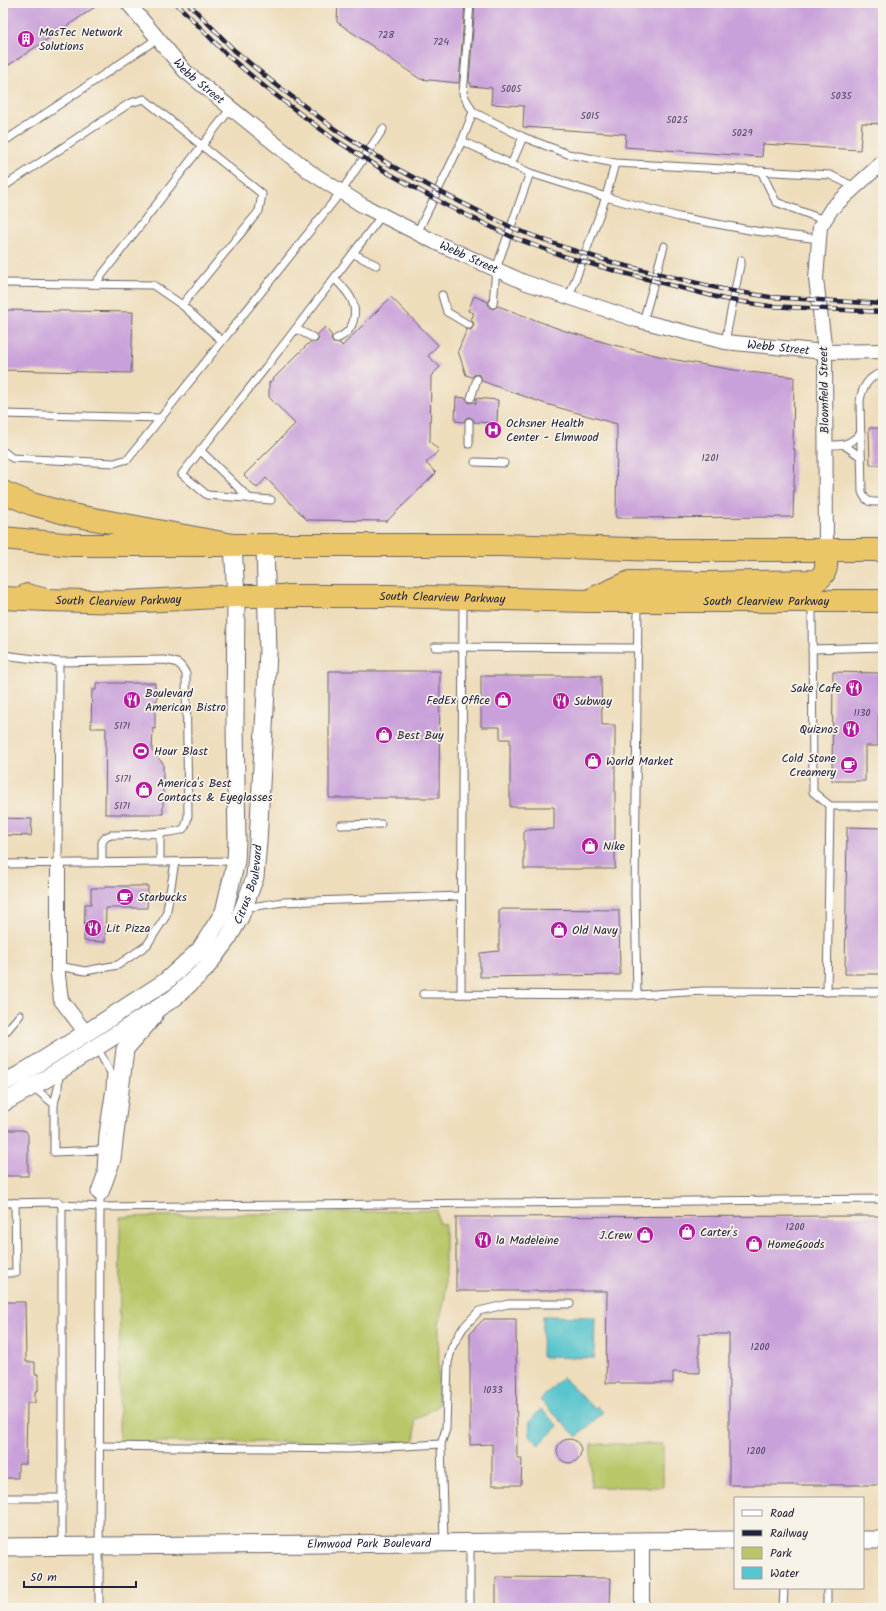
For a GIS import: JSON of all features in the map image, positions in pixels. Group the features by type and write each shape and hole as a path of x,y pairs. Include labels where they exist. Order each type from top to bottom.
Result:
{"highway":[{"path":"3,492 32,504 72,515 233,545"},
{"path":"3,538 73,545 501,545 661,550 883,550"},
{"path":"588,602 630,582 707,583 816,581 822,577 826,571 826,550"},
{"name":"South Clearview Parkway","path":"3,588 46,600 124,602 236,596 388,596 588,602 883,601"},
{"path":"3,598 46,600"}],"street":[{"name":"Webb Street","path":"128,3 157,39 186,71 310,172 341,192 417,233 524,282 643,322 725,342 825,352 883,351"},
{"name":"Bloomfield Street","path":"826,550 825,352 816,279 820,227 832,208 883,162"},
{"name":"Citrus Boulevard","path":"91,1040 165,982 200,950 224,912 236,861 237,840 235,726 236,596 233,545"},
{"name":"Citrus Boulevard","path":"3,1103 29,1079 91,1040 174,998 205,969 228,938 244,908 255,877 258,842 268,652 265,546"},
{"path":"58,864 58,966 61,1000 91,1040"},
{"path":"100,1200 112,1159 125,1050 164,1004"},
{"name":"Citrus Boulevard","path":"3,1083 29,1079"},
{"path":"642,1540 642,1608"},
{"name":"Elmwood Park Boulevard","path":"3,1547 734,1540"},
{"path":"864,1540 883,1540"}],"lane":[{"path":"470,3 463,94 473,112 523,137 568,154 615,163 830,175 855,186"},
{"path":"3,142 157,39"},
{"path":"3,187 130,103 144,99 262,194 259,211 182,305"},
{"path":"95,284 231,108"},
{"path":"417,233 462,141 473,112"},
{"path":"3,451 12,458 114,463 128,459 341,192 383,129"},
{"path":"511,165 523,137"},
{"path":"462,141 530,173 606,197 685,218 755,231 819,239"},
{"path":"569,297 606,197 615,163"},
{"path":"761,171 776,202 824,220"},
{"path":"493,304 496,269 530,173"},
{"path":"272,500 207,495 182,474 354,254 382,215"},
{"path":"643,322 664,246"},
{"path":"354,254 376,265"},
{"path":"725,342 741,260"},
{"path":"335,278 347,290 354,304 355,313 349,330 344,336 336,340"},
{"path":"3,283 153,285 182,305 222,341"},
{"path":"442,295 447,312 469,326"},
{"path":"296,329 314,338"},
{"path":"883,373 868,381 860,396 861,485 865,499 871,502 883,502"},
{"path":"471,398 477,379"},
{"path":"3,414 161,418"},
{"path":"469,422 469,444"},
{"path":"825,445 844,445 851,442 861,434"},
{"path":"844,445 861,457"},
{"path":"200,450 250,498"},
{"path":"475,462 504,463"},
{"path":"461,994 463,598"},
{"path":"636,995 635,886 638,601"},
{"path":"812,601 813,792 830,806 883,806"},
{"path":"436,647 638,648"},
{"path":"812,649 883,647"},
{"path":"3,655 59,662 164,660 175,662 182,666 186,674 188,815 186,825 182,830 160,833 111,835 106,837 102,842 102,863"},
{"path":"58,864 59,662"},
{"path":"827,992 830,806"},
{"path":"341,825 381,824"},
{"path":"160,833 160,862"},
{"path":"3,864 236,861"},
{"path":"58,966 85,970 118,964 147,945 166,916 175,862"},
{"path":"244,908 284,902 461,896"},
{"path":"423,994 636,995 704,991 883,992"},
{"path":"3,1035 20,1015"},
{"path":"91,1040 111,1073 103,1134 100,1200 99,1608"},
{"path":"54,1063 58,1088 54,1104 54,1152 102,1150"},
{"path":"29,1079 54,1104"},
{"path":"62,1206 100,1200 883,1200"},
{"path":"3,1203 58,1202 62,1206 62,1546"},
{"path":"3,1273 16,1273 15,1203"},
{"path":"444,1542 441,1444 446,1429 448,1362 452,1348 463,1328 479,1312 508,1304 570,1304"},
{"path":"99,1446 350,1449 441,1444"},
{"path":"3,1498 62,1498"},
{"path":"470,1542 470,1608"},
{"path":"783,1608 784,1589"},
{"path":"827,1589 827,1608"}],"green space":[{"path":"437,1210 438,1223 445,1224 445,1299 439,1323 438,1406 415,1420 415,1442 119,1442 120,1217"},
{"path":"591,1444 663,1444 663,1487 591,1487"}],"water":[{"path":"543,1316 595,1317 594,1358 542,1357"},
{"path":"563,1377 594,1409 597,1406 603,1412 577,1437 540,1400"},
{"path":"541,1409 558,1426 539,1445 529,1436 530,1421"}],"building":[{"name":"MasTec Network Solutions","path":"3,3 101,3 3,69"},
{"path":"338,3 465,3 459,83 420,79 337,22"},
{"path":"475,3 883,3 883,124 862,123 860,150 763,144 762,157 625,147 626,134 523,127 524,106 491,104 492,88 471,86 471,83 469,83"},
{"path":"474,296 488,302 492,309 498,306 562,330 610,344 671,359 740,371 794,377 793,449 795,449 793,517 616,518 617,424 546,404 498,387 482,381 481,376 478,374 472,377 466,375 458,351 467,329 471,330 473,327 474,323 471,320 474,313 468,311"},
{"path":"391,297 438,345 428,356 440,367 431,376 430,442 439,450 426,463 436,473 387,521 307,520 266,478 257,488 244,475 295,424 269,397 269,383 310,342 317,342 319,338 317,335 325,327 332,336 331,339 333,343 340,343 342,346"},
{"path":"3,310 133,312 131,373 3,370"},
{"path":"456,397 466,398 469,403 474,402 476,404 476,398 498,400 497,423 474,422 473,419 469,417 466,418 464,422 455,421"},
{"path":"869,428 883,428 883,465 870,465"},
{"name":"Best Buy","path":"329,671 440,671 439,798 329,798"},
{"path":"833,672 879,673 878,746 865,746 865,781 832,781"},
{"path":"481,676 601,676 602,725 615,725 615,869 524,869 524,830 554,829 554,807 510,807 510,739 500,739 500,727 481,727"},
{"path":"96,683 155,683 155,689 157,690 157,701 155,701 155,729 153,728 152,752 163,763 163,814 105,814 106,728 91,728 92,690 96,690"},
{"path":"3,818 32,819 31,836 3,835"},
{"path":"847,827 883,828 883,974 845,974"},
{"path":"105,886 148,886 147,908 106,908 105,942 84,941 85,904 91,904 91,888 105,888"},
{"name":"Old Navy","path":"499,909 619,910 620,975 480,977 480,953 499,951"},
{"path":"3,1130 26,1131 28,1135 28,1176 3,1176"},
{"path":"883,1216 883,1485 729,1485 729,1334 699,1334 699,1373 673,1372 673,1383 606,1383 607,1291 456,1291 456,1217"},
{"path":"3,1302 25,1302 26,1362 35,1362 35,1374 38,1374 38,1391 35,1391 35,1403 27,1403 26,1464 18,1464 18,1478 3,1478"},
{"path":"484,1319 516,1319 517,1458 522,1458 521,1485 492,1485 492,1444 470,1445 470,1333"},
{"path":"569,1439 578,1442 581,1451 578,1460 569,1463 560,1460 557,1451 560,1442"},
{"path":"496,1577 611,1578 610,1608 496,1608"}],"railway":[{"path":"176,3 228,56 265,87 331,137 388,173 446,205 512,237 563,256 724,299 769,306 883,312"},
{"path":"188,3 234,50 270,80 336,130 392,166 515,229 566,248 618,264 726,290 770,297 883,304"}],"place":[{"name":"MasTec Network Solutions","path":"26,39"},
{"name":"Ochsner Health Center - Elmwood","path":"493,430"},
{"name":"Sake Cafe","path":"854,688"},
{"name":"Boulevard American Bistro","path":"132,700"},
{"name":"FedEx Office","path":"503,700"},
{"name":"Subway","path":"561,701"},
{"name":"Quiznos","path":"851,729"},
{"name":"Best Buy","path":"384,735"},
{"name":"Hour Blast","path":"141,751"},
{"name":"World Market","path":"593,761"},
{"name":"Cold Stone Creamery","path":"849,765"},
{"name":"America's Best Contacts & Eyeglasses","path":"144,790"},
{"name":"Nike","path":"590,846"},
{"name":"Starbucks","path":"125,897"},
{"name":"Lit Pizza","path":"93,928"},
{"name":"Old Navy","path":"559,930"},
{"name":"Carter's","path":"687,1232"},
{"name":"J.Crew","path":"645,1235"},
{"name":"la Madeleine","path":"483,1240"},
{"name":"HomeGoods","path":"754,1244"}]}
